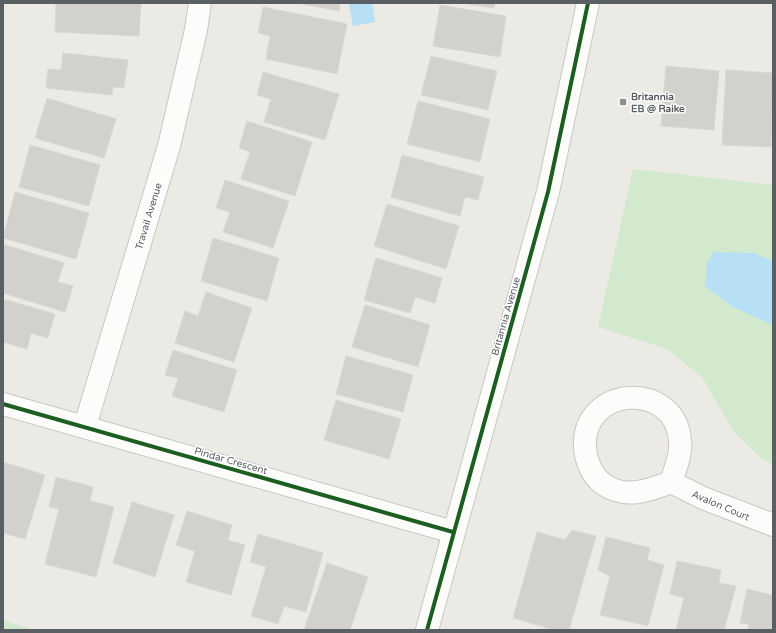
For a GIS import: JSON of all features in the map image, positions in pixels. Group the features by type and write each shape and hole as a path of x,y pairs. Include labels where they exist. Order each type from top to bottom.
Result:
{"street":[{"name":"Travail Avenue","path":"85,426 169,146 196,30 200,3"},
{"name":"Britannia Avenue","path":"427,630 548,192 588,3"},
{"path":"624,397 639,397 654,402 667,411 676,425 680,440 679,456 671,482 647,491 631,493 616,490 601,482 591,470 586,456 584,440 589,426 597,412 609,403 624,397"},
{"name":"Pindar Crescent","path":"3,404 85,426 453,532"},
{"name":"Avalon Court","path":"671,482 702,498 773,525"}],"green space":[{"path":"633,169 773,185 773,465 759,456 734,432 702,377 667,349 598,327"},
{"path":"3,620 33,630 3,630"}],"water":[{"path":"349,3 372,3 375,22 353,26"},
{"path":"714,252 753,253 773,261 773,325 733,307 705,286 707,263"}],"building":[{"path":"56,3 141,3 139,36 55,32"},
{"path":"297,3 340,3 339,11"},
{"path":"461,3 495,3 494,8"},
{"path":"440,5 506,16 500,57 433,46"},
{"path":"263,7 347,24 337,74 266,59 270,36 258,33"},
{"path":"63,53 128,60 124,88 113,87 112,95 46,88 48,69 61,70"},
{"path":"431,56 497,71 488,110 421,95"},
{"path":"666,66 719,71 714,130 661,126"},
{"path":"726,70 773,73 771,147 722,145"},
{"path":"263,72 339,94 325,140 264,122 271,99 257,95"},
{"path":"47,98 116,119 104,158 35,138"},
{"path":"418,101 490,119 480,162 407,144"},
{"path":"247,121 312,142 295,196 241,179 250,152 239,148"},
{"path":"30,145 100,165 89,206 19,187"},
{"path":"402,155 484,177 478,200 465,197 460,216 391,197"},
{"path":"225,180 289,201 273,248 223,232 230,212 216,208"},
{"path":"15,192 89,213 76,259 3,238"},
{"path":"387,204 459,226 446,269 374,246"},
{"path":"213,238 279,258 267,301 201,281"},
{"path":"3,244 64,263 58,282 73,286 65,312 3,293"},
{"path":"376,258 442,278 435,303 415,297 410,313 364,300"},
{"path":"206,292 252,308 234,362 175,343 185,311 198,316"},
{"path":"3,299 55,314 48,338 31,333 27,349 3,342"},
{"path":"365,305 430,325 418,367 352,347"},
{"path":"173,350 237,370 224,412 172,396 178,378 165,375"},
{"path":"346,356 413,375 403,412 336,394"},
{"path":"336,400 401,419 389,459 324,440"},
{"path":"3,462 45,475 25,539 3,533"},
{"path":"56,477 93,487 90,501 114,507 96,577 45,564 59,509 49,507"},
{"path":"132,502 174,515 155,577 113,563"},
{"path":"187,511 232,525 228,540 245,545 231,595 186,582 195,551 176,545"},
{"path":"572,530 596,536 569,630 555,630 513,618 537,532 565,540"},
{"path":"258,534 323,553 306,612 284,606 278,624 251,616 266,567 250,562"},
{"path":"606,537 650,548 647,560 664,565 648,626 600,615 610,576 598,570"},
{"path":"677,561 721,570 719,583 736,586 724,630 676,630 684,598 670,594"},
{"path":"327,563 368,577 350,630 304,630"},
{"path":"747,589 773,595 773,630 748,630 749,624 740,623"}],"cycle path":[{"path":"427,630 548,192 588,3"},
{"path":"3,404 453,532"}],"place":[{"name":"Britannia EB @ Raike","path":"623,102"}]}
